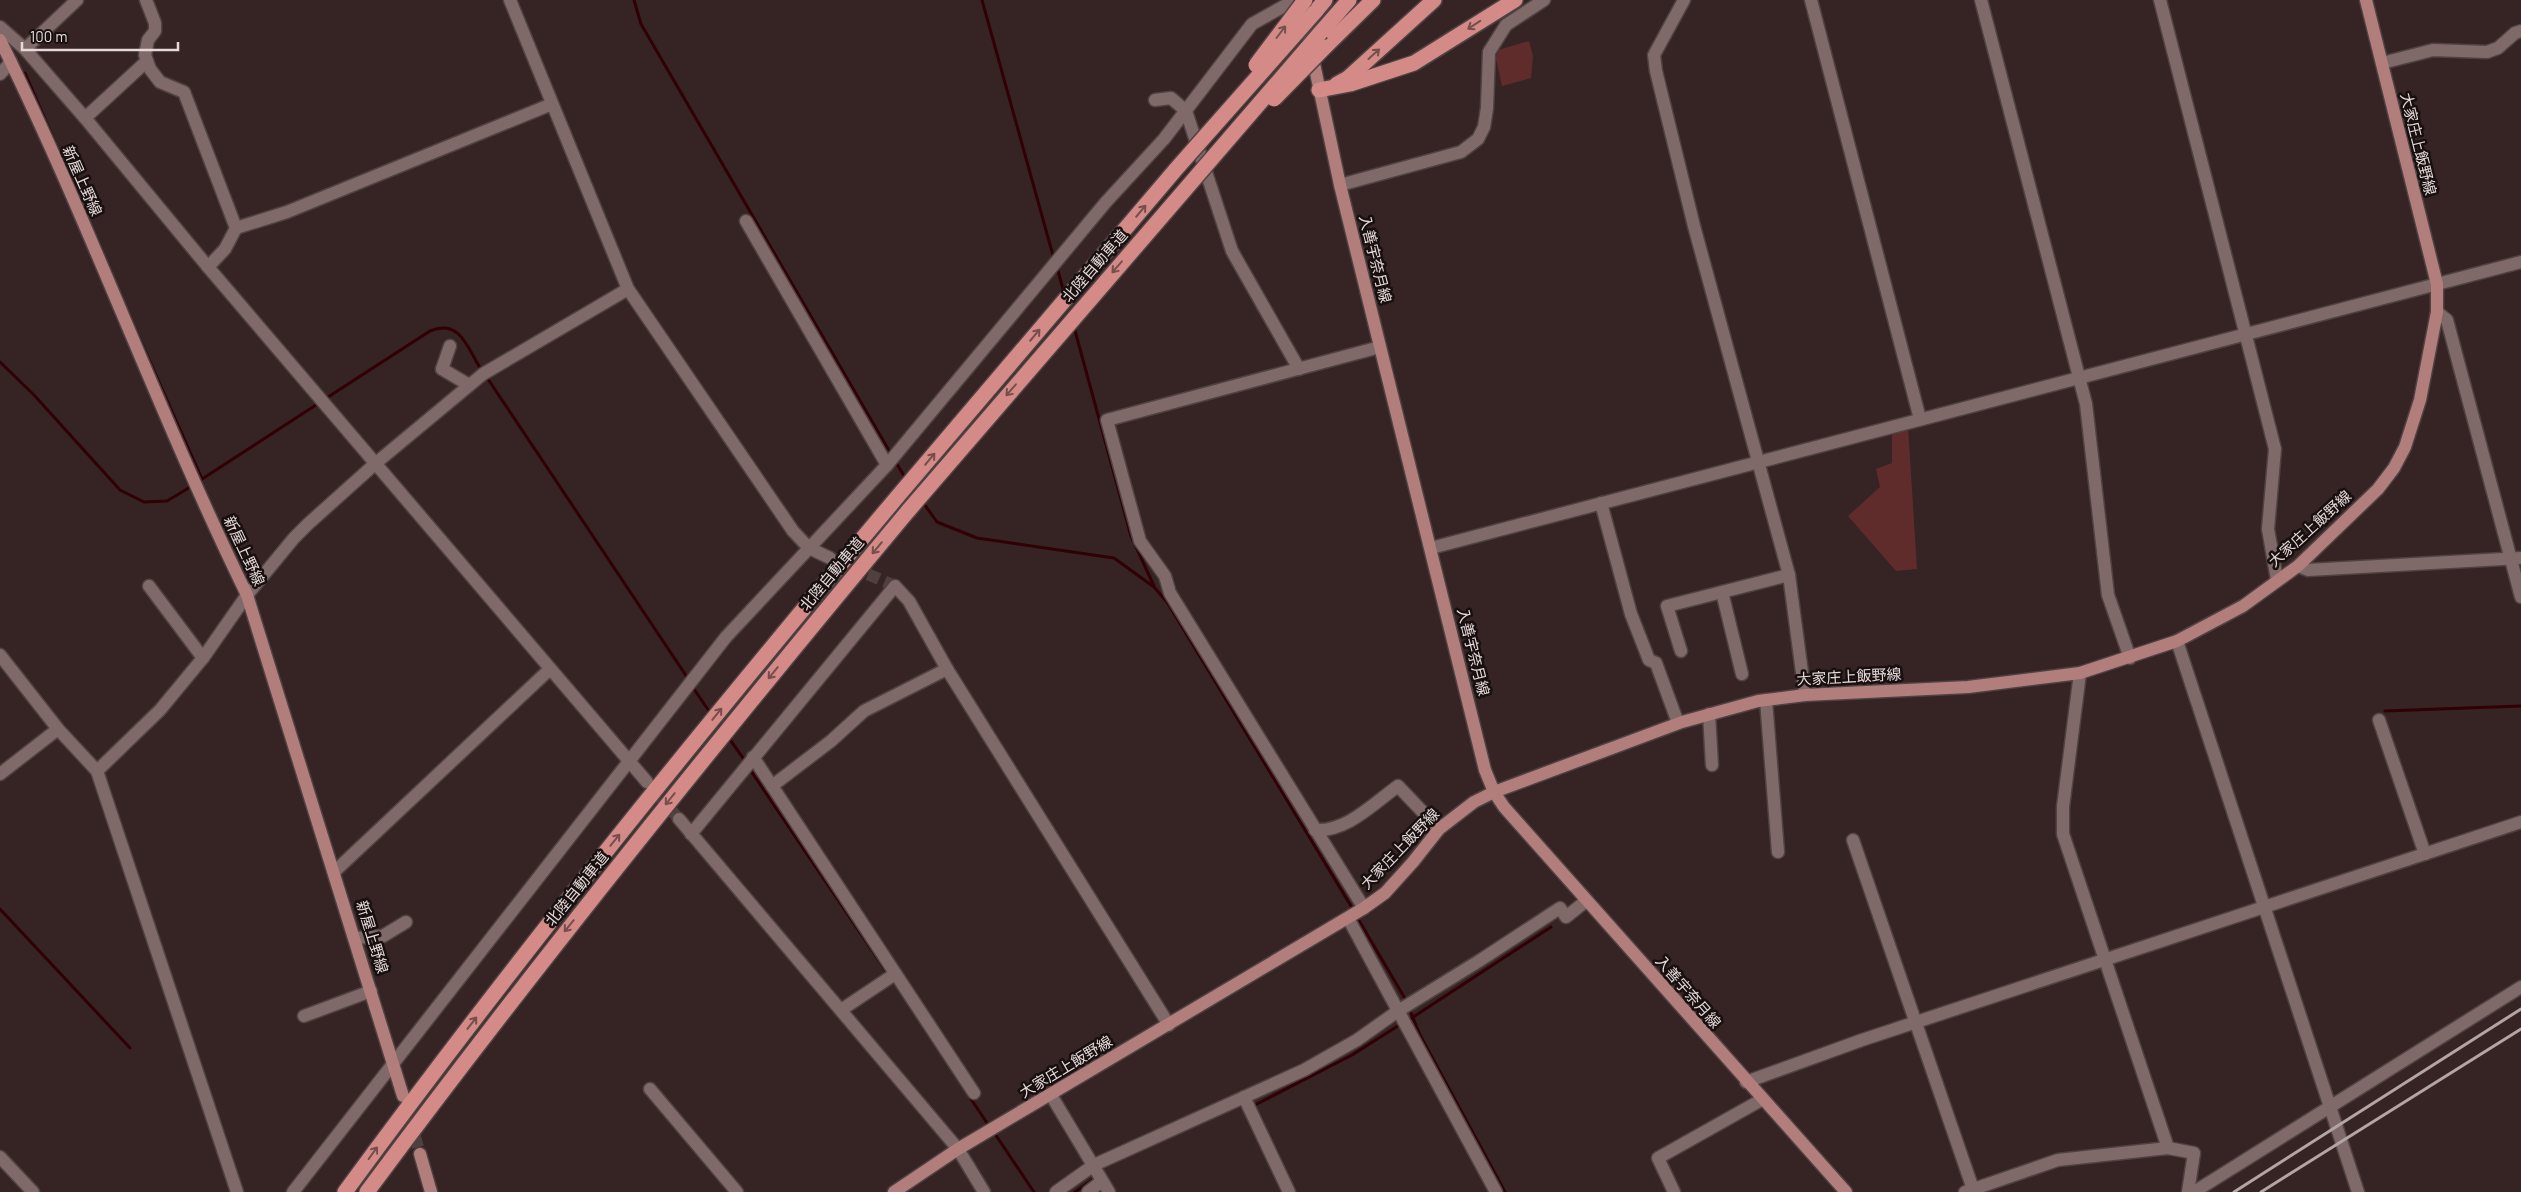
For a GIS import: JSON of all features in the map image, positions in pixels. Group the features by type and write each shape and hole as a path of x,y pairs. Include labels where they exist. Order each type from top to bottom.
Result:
{"highway":[{"name":"北陸自動車道","path":"344,1192 550,922 776,642 1177,168 1310,6 1325,0"},
{"name":"北陸自動車道","path":"367,1192 571,924 703,759 908,511 1185,187 1349,0"},
{"path":"1185,187 1224,151 1373,0"},
{"path":"1319,90 1348,78 1434,0"},
{"path":"1319,90 1350,84 1414,63 1515,0"}],"main road":[{"name":"入善宇奈月線","path":"1300,0 1340,184 1486,770 1494,792 1504,807 1746,1082 1846,1192"},
{"name":"大家庄上飯野線","path":"894,1192 958,1149 1364,908 1402,874 1439,829 1474,802 1494,792 1678,723 1766,700 1805,695 1968,687 2080,673 2177,641 2243,606 2298,566 2378,489 2394,468 2405,447 2420,400 2437,312 2437,284 2366,0"},
{"name":"新屋上野線","path":"0,40 214,528 247,595 404,1096"},
{"path":"420,1154 431,1192"}],"street":[{"path":"25,49 77,0"},
{"path":"146,0 155,23 155,31 148,40 145,55 150,69 160,82 184,92 236,228"},
{"path":"510,0 628,289 793,531 809,548 830,558"},
{"path":"292,1192 726,637 887,465 1100,209 1164,140 1252,24 1295,0"},
{"path":"1340,184 1461,152 1478,139 1484,127 1487,108 1489,52 1506,25 1544,0"},
{"path":"1684,0 1654,55 1656,71 1694,226 1760,461 1789,575 1805,695"},
{"path":"1811,0 1920,419"},
{"path":"1981,0 2086,404 2108,595 2130,658"},
{"path":"2160,0 2275,449 2268,529 2277,580"},
{"path":"0,27 25,49 85,118 208,267 647,782"},
{"path":"2382,63 2433,50 2487,52 2498,48 2515,33 2521,32"},
{"path":"85,118 148,61"},
{"path":"0,74 11,62"},
{"path":"1154,100 1171,98 1186,112 1232,251 1299,369"},
{"path":"208,267 225,249 236,228 287,212 552,104"},
{"path":"746,221 887,465"},
{"path":"1430,548 2521,262"},
{"path":"97,771 160,710 203,658 247,595 294,538 376,463 483,374 628,289"},
{"path":"2437,312 2447,320 2516,559 2521,597"},
{"path":"450,346 442,369 469,385"},
{"path":"1364,908 1170,593 1165,576 1140,541 1107,420 1380,347"},
{"path":"1601,503 1631,614 1649,660 1656,664 1678,723"},
{"path":"2298,566 2308,570 2516,559"},
{"path":"1681,651 1667,606 1789,575"},
{"path":"149,586 203,658"},
{"path":"691,834 895,586 908,601 947,669 1169,1025"},
{"path":"1722,592 1742,674"},
{"path":"2177,641 2358,1192"},
{"path":"0,655 58,729 97,771 237,1192"},
{"path":"334,872 550,668"},
{"path":"772,786 831,741 864,711 947,669"},
{"path":"2080,673 2063,807 2063,834 2168,1148"},
{"path":"1766,700 1778,852"},
{"path":"1710,714 1712,765"},
{"path":"2379,720 2425,854"},
{"path":"0,774 58,729"},
{"path":"753,757 974,1093"},
{"path":"1315,830 1328,831 1343,826 1398,786 1439,829"},
{"path":"678,818 958,1149 984,1192"},
{"path":"1746,1082 1917,1022 2105,962 2521,822"},
{"path":"1853,840 1917,1022 1971,1191 2058,1160 2168,1148 2194,1153 2188,1192"},
{"path":"1056,1192 1094,1165 1312,1066 1357,1040 1398,1010 1479,961 1560,908 1566,917 1586,900"},
{"path":"1348,918 1496,1192"},
{"path":"355,938 383,936 406,922"},
{"path":"841,1010 895,974"},
{"path":"2194,1192 2521,987"},
{"path":"304,1016 371,991"},
{"path":"650,1089 737,1192"},
{"path":"1050,1095 1106,1187 1088,1192"},
{"path":"1244,1097 1289,1192"},
{"path":"1674,1192 1658,1158 1763,1099"},
{"path":"0,1157 33,1192"}],"shaded area":[{"path":"1529,41 1533,56 1531,78 1502,86 1496,59 1498,50"},
{"path":"1908,426 1917,569 1896,571 1848,516 1880,487 1876,469 1892,463 1892,431"}],"waterway":[{"path":"634,0 641,24 891,454"},
{"path":"982,0 1054,259"},
{"path":"25,73 111,272"},
{"path":"1057,267 1064,293"},
{"path":"127,310 202,479"},
{"path":"1074,327 1131,536 1154,586"},
{"path":"325,399 430,331 441,328 456,332 462,338 482,371"},
{"path":"0,362 34,395 120,490 144,502 167,501 192,486"},
{"path":"486,376 689,680"},
{"path":"199,481 319,403"},
{"path":"895,461 906,479"},
{"path":"922,501 937,522 977,538 1114,558 1154,587 1167,602 1354,911"},
{"path":"692,686 711,714"},
{"path":"2385,711 2521,706"},
{"path":"728,737 746,762"},
{"path":"749,768 888,974"},
{"path":"0,909 130,1048"},
{"path":"1357,917 1407,1002"},
{"path":"1407,1021 1551,927"},
{"path":"1409,1008 1420,1035 1505,1192"},
{"path":"1255,1105 1352,1055 1401,1024"},
{"path":"969,1096 989,1126"},
{"path":"993,1131 1034,1192"},
{"path":"1075,1192 1095,1178"}],"tunnel":[{"path":"835,560 895,586"},
{"path":"649,784 679,819"},
{"path":"405,1101 420,1154"}],"railway":[{"path":"2234,1192 2521,1009"},
{"path":"2261,1192 2521,1029"}]}
